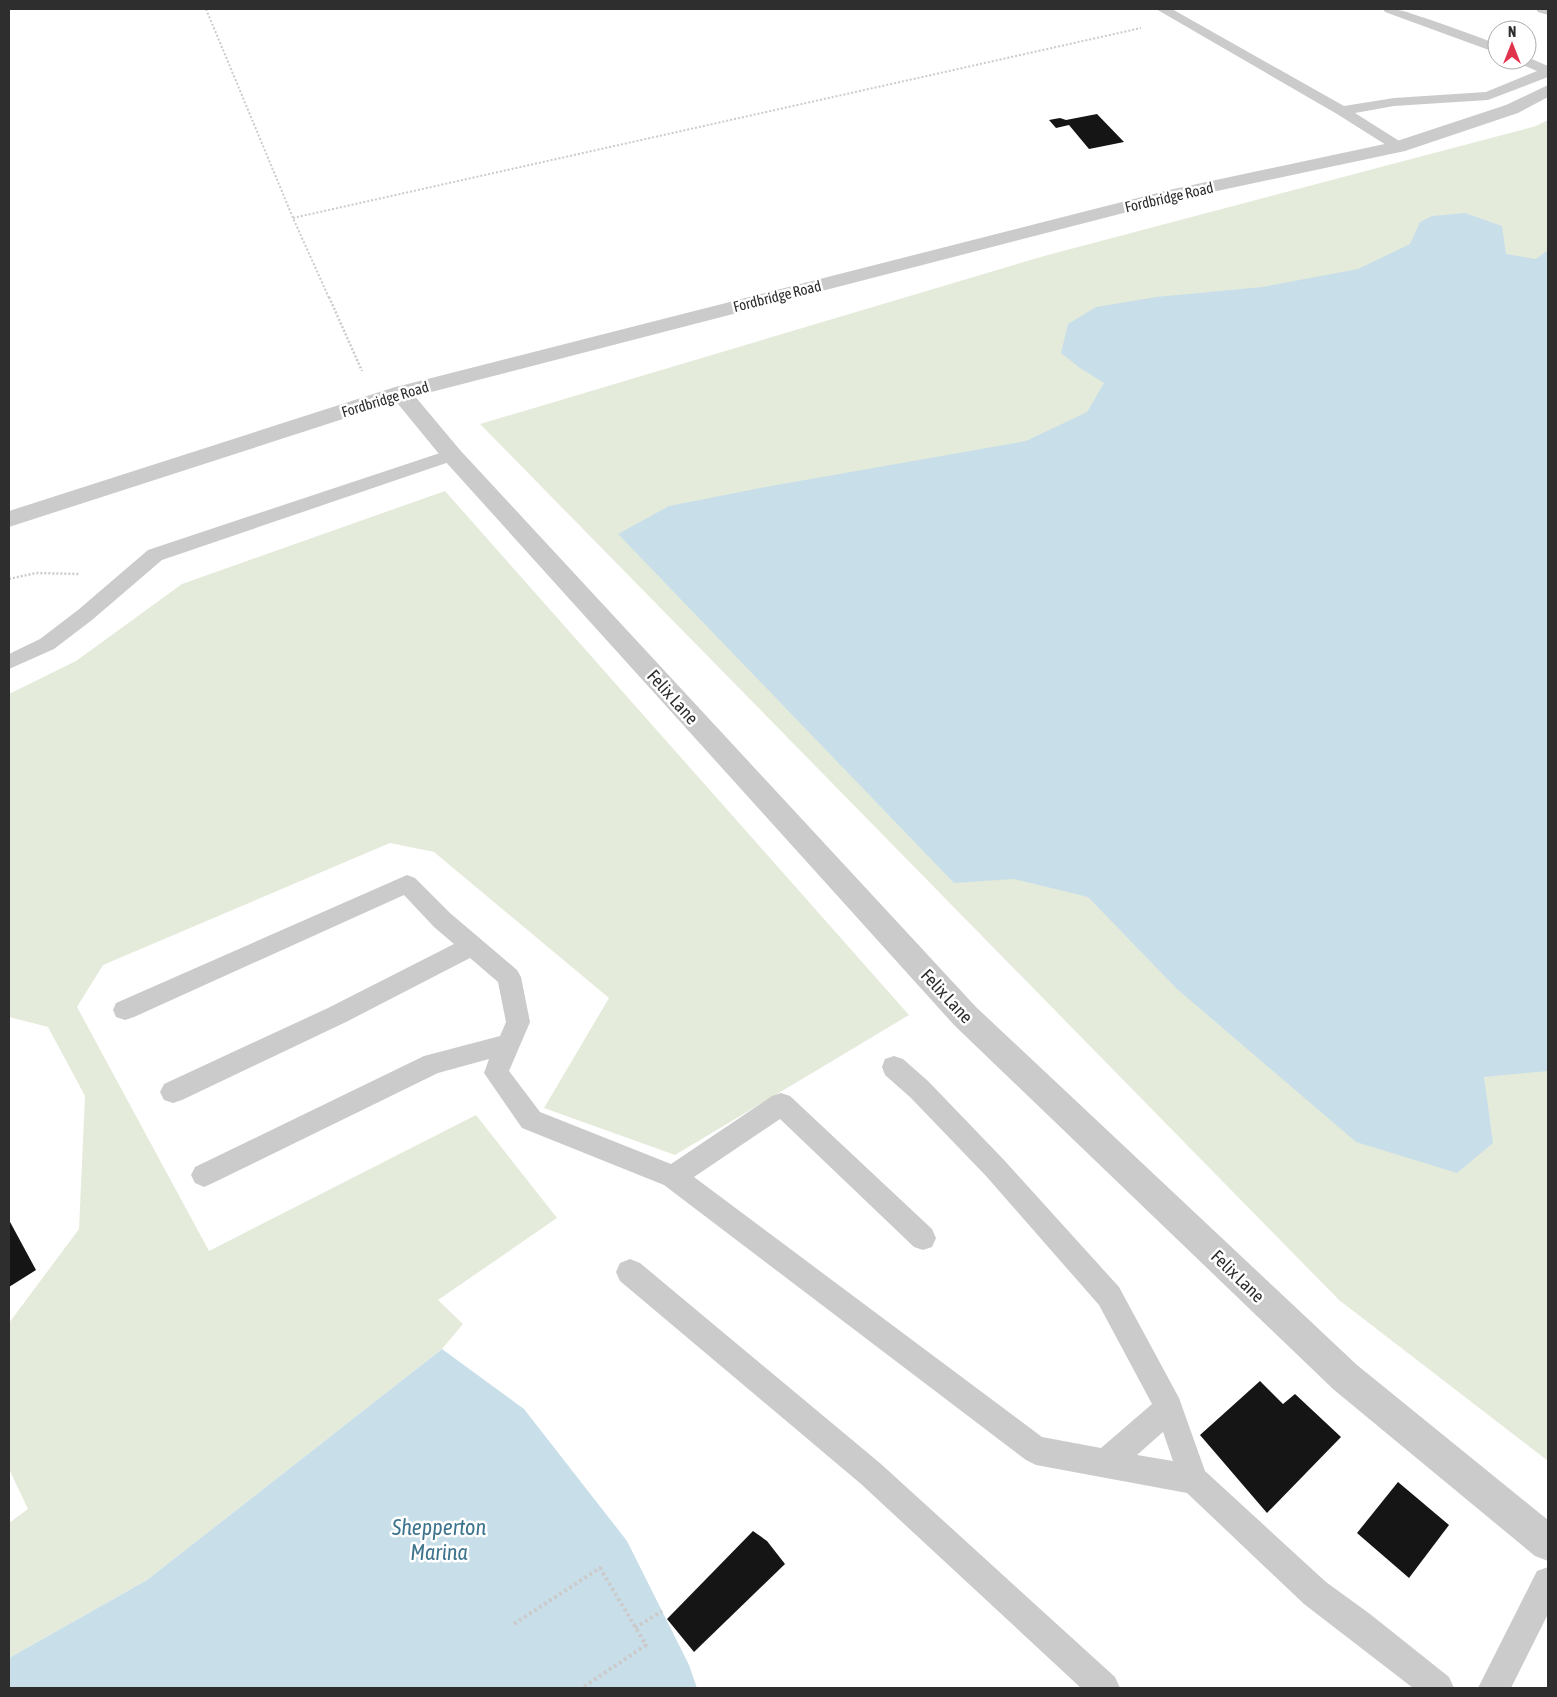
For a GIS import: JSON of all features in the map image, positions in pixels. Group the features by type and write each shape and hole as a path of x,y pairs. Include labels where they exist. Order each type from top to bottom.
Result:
{"street":[{"name":"Fordbridge Road","path":"9,519 389,396 1159,198 1399,147 1512,109 1548,90"},
{"name":"Felix Lane","path":"389,396 452,455 965,1016 1344,1377 1548,1543"}],"lane":[{"path":"1163,9 1342,111 1399,147"},
{"path":"1390,9 1487,45"},
{"path":"1543,9 1548,11"},
{"path":"1342,111 1394,102 1488,96 1548,71"},
{"path":"9,662 47,644 85,615 155,555 452,455"},
{"path":"125,1010 407,884 442,920 509,977 518,1022 496,1073 531,1120 673,1177 1036,1450 1194,1480"},
{"path":"173,1092 337,1015 472,946"},
{"path":"204,1175 433,1064 508,1044"},
{"path":"894,1067 919,1089 995,1168 1109,1296 1169,1408 1194,1480 1315,1592 1438,1688"},
{"path":"673,1177 781,1104 923,1238"},
{"path":"630,1272 871,1474 1104,1688"},
{"path":"1105,1463 1169,1408"},
{"path":"1494,1688 1548,1582"}],"path":[{"path":"206,9 293,218 369,385 389,396"},
{"path":"293,218 1180,19"},
{"path":"9,579 36,573"},
{"path":"514,1624 600,1568 646,1645 582,1688"},
{"path":"635,1628 662,1611"}],"green space":[{"path":"1548,120 1548,1461 1339,1300 480,424 1044,256 1536,126"},
{"path":"445,491 909,1015 675,1155 544,1108 609,998 434,852 390,843 103,965 77,1007 209,1251 476,1115 557,1218 438,1300 463,1324 442,1349 147,1580 9,1658 9,1523 28,1509 9,1469 9,1323 79,1229 85,1096 48,1027 9,1017 9,694 76,661 182,584"}],"water":[{"path":"1465,213 1502,226 1506,254 1536,259 1548,250 1548,1071 1484,1077 1493,1143 1457,1173 1356,1142 1177,989 1088,897 1014,879 954,883 618,534 669,506 1026,441 1087,412 1104,383 1061,353 1068,324 1096,307 1156,297 1262,287 1358,269 1410,244 1420,222 1432,216"},
{"name":"Shepperton Marina","path":"442,1349 524,1409 627,1541 689,1665 697,1688 9,1688 9,1658 147,1580"}],"building":[{"path":"1097,114 1124,142 1089,149 1069,125 1056,128 1049,120 1060,118 1066,120"},
{"path":"9,1220 36,1270 9,1287"},
{"path":"1260,1381 1283,1404 1295,1394 1341,1437 1267,1513 1200,1435"},
{"path":"1398,1482 1449,1525 1409,1578 1357,1533"},
{"path":"753,1531 767,1541 785,1564 694,1652 667,1619"}]}
